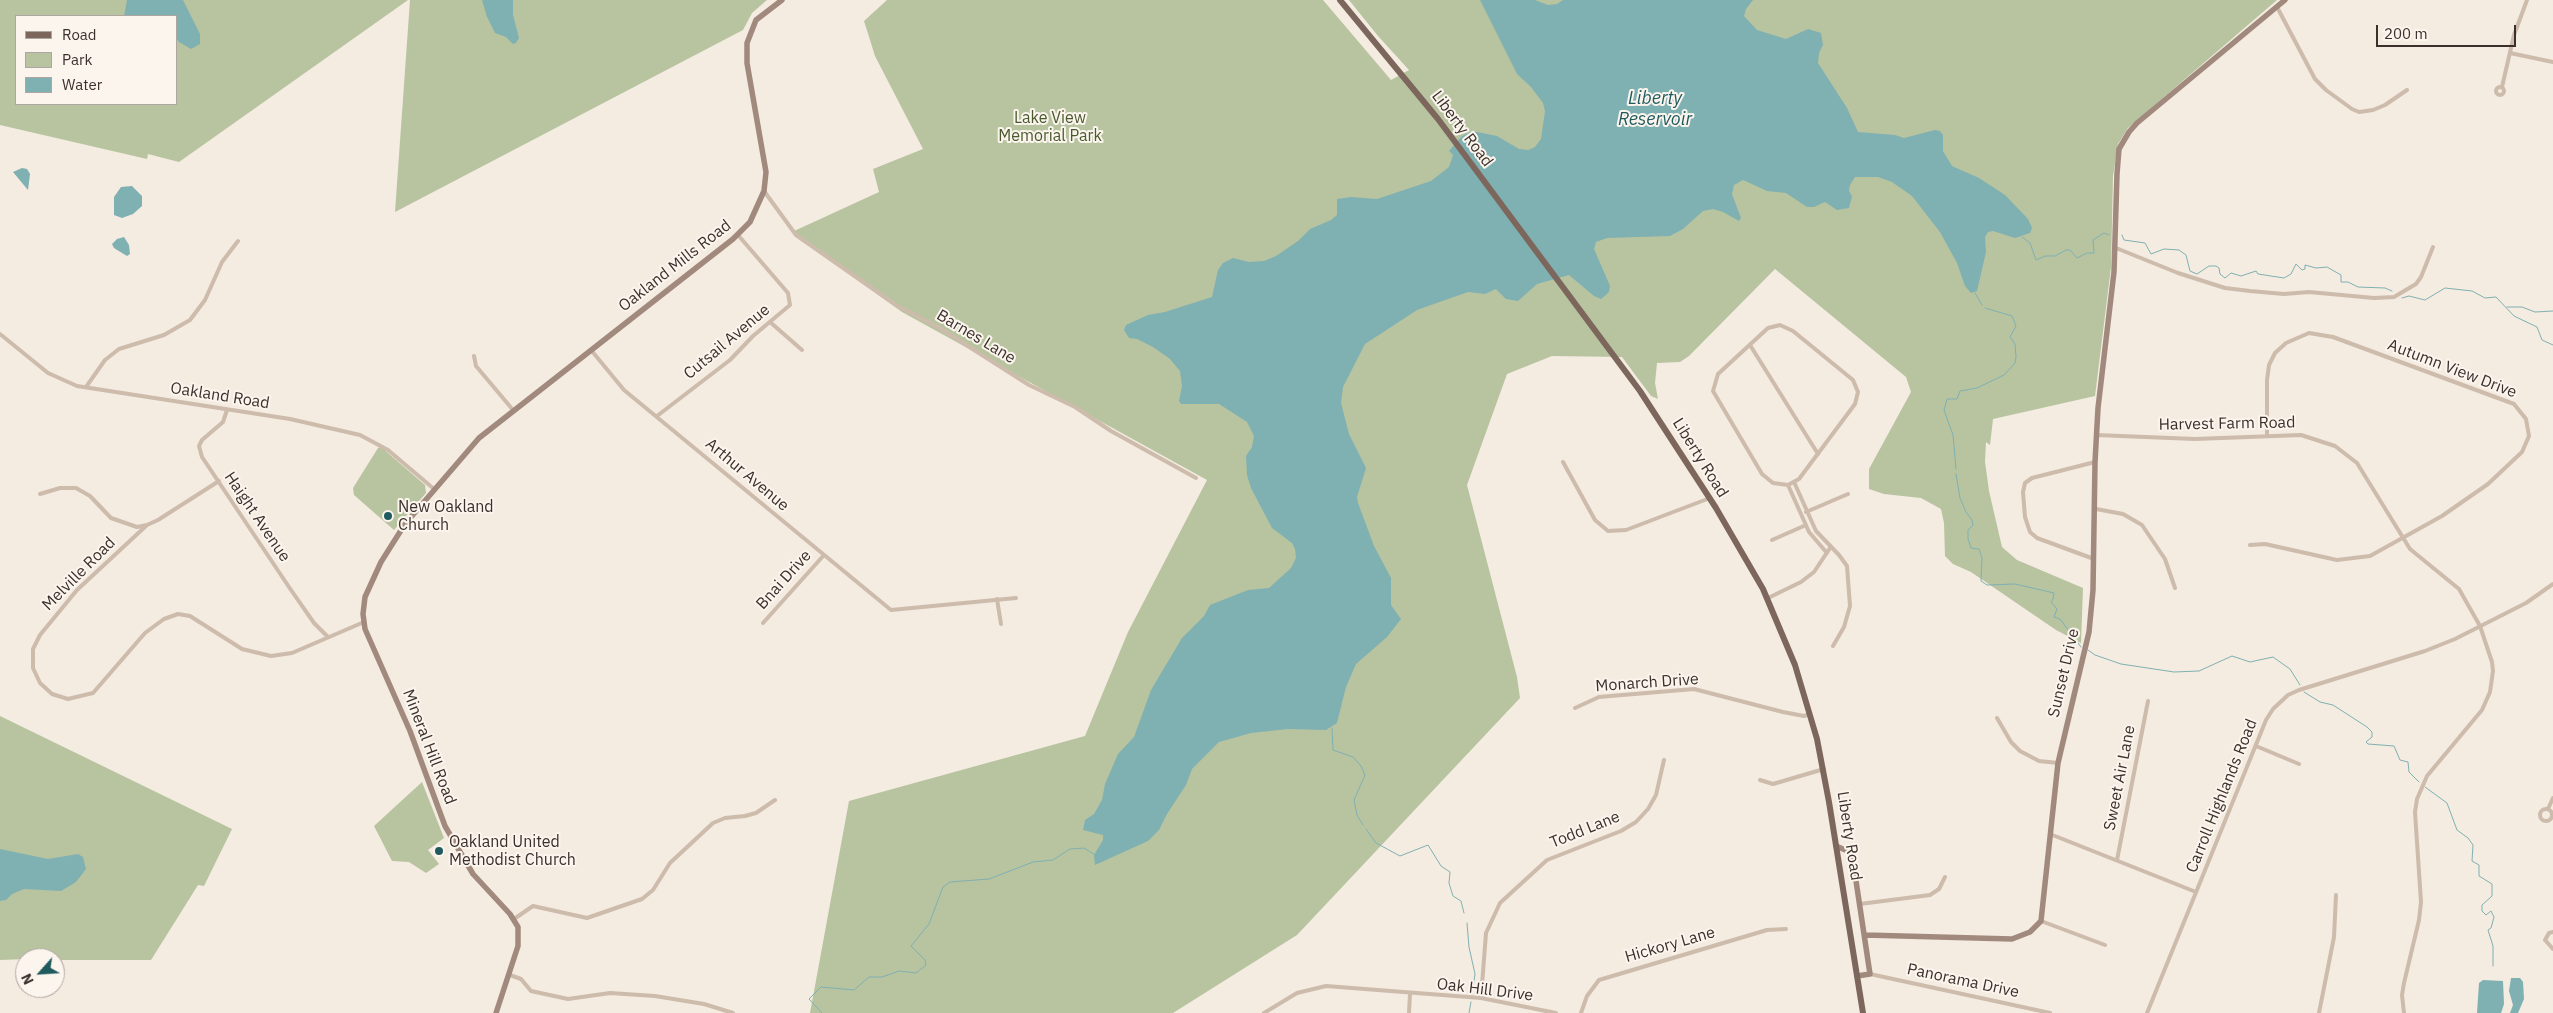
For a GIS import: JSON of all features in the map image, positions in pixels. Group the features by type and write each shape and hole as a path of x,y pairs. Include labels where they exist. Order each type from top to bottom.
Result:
{"main road":[{"name":"Liberty Road","path":"1340,0 1438,119 1648,403 1710,498 1768,598 1793,659 1824,769 1863,1013"}],"street":[{"name":"Oakland Mills Road","path":"434,489 479,438 738,235 753,217 764,191 765,160 746,47 749,33 756,20 765,11 782,0"},
{"name":"Sunset Drive","path":"2041,921 2058,763 2089,632 2094,590 2096,435 2100,382 2116,248 2118,160 2120,149 2129,132 2285,0"},
{"path":"2502,87 2514,35 2527,0"},
{"path":"2277,7 2315,79 2352,110 2359,112 2373,110 2386,105 2408,90"},
{"path":"2510,53 2553,62"},
{"name":"Barnes Lane","path":"764,191 796,235 904,310 938,328 1029,385 1075,407 1111,431 1196,478"},
{"name":"Cutsail Avenue","path":"656,416 730,360 770,322 789,308 791,299 738,235"},
{"path":"86,388 105,360 119,349 164,336 190,320 200,307 222,262 238,242"},
{"path":"2116,248 2178,273 2224,288 2250,292 2284,294 2309,292 2374,298 2394,297 2416,284 2426,266 2433,247"},
{"path":"770,322 802,350"},
{"path":"1787,326 1853,380 1858,392 1855,404 1818,454 1794,482 1788,485 1773,483 1762,474 1714,396 1714,386 1718,374 1750,345 1768,328 1787,326"},
{"name":"Autumn View Drive","path":"2250,545 2266,544 2324,558 2348,560 2370,556 2404,539 2472,496 2499,475 2522,452 2529,436 2526,419 2518,407 2498,397 2333,337 2309,333 2286,343 2275,353 2269,365 2266,380 2267,436"},
{"name":"Oakland Road","path":"0,334 48,373 62,381 86,388 310,423 366,437 394,454 434,489"},
{"path":"1750,345 1818,454"},
{"name":"Arthur Avenue","path":"591,350 618,384 891,610 997,599"},
{"path":"474,356 476,366 513,410"},
{"name":"Haight Avenue","path":"227,410 222,422 205,435 200,446 202,457 296,597 328,637"},
{"name":"Harvest Farm Road","path":"2096,435 2195,439 2301,435 2312,438 2348,455 2365,474 2416,556 2449,578 2459,589 2480,626 2494,671 2490,692 2482,710 2427,776 2417,799 2415,812 2421,902 2420,920 2404,983 2402,995 2404,1013"},
{"path":"1563,462 1595,520 1608,530 1626,530 1710,498"},
{"path":"2094,559 2037,538 2030,532 2025,517 2023,492 2025,483 2032,478 2095,462"},
{"name":"Melville Road","path":"219,481 147,525 77,590 40,635 33,650 33,668 40,683 52,694 68,699 92,693 150,628 164,619 178,614 198,620 235,646 263,655 286,655 364,622"},
{"path":"1794,482 1813,526 1830,548 1839,554 1847,566 1850,595 1847,619 1833,646"},
{"path":"1788,485 1814,540 1827,553"},
{"path":"40,494 60,488 76,488 90,496 111,518 137,526 147,525"},
{"name":"Mineral Hill Road","path":"434,489 405,524 376,572 365,597 364,622 372,645 410,731 448,833 478,880 514,919"},
{"path":"1802,514 1848,494"},
{"path":"2096,509 2123,514 2142,525 2165,559 2175,588"},
{"path":"1772,540 1806,525 1813,526"},
{"path":"1768,598 1802,582 1814,572 1830,548"},
{"name":"Bnai Drive","path":"762,622 824,555"},
{"name":"Carroll Highlands Road","path":"2148,1013 2256,746 2273,709 2288,695 2314,684 2425,651 2526,604 2553,584"},
{"path":"1001,624 997,599 1016,598"},
{"name":"Monarch Drive","path":"1575,708 1599,697 1694,689 1783,712 1804,716 1810,714"},
{"name":"Sweet Air Lane","path":"2117,860 2148,701"},
{"path":"1997,718 2010,742 2020,751 2039,761 2058,763"},
{"path":"2256,746 2299,764"},
{"name":"Todd Lane","path":"1481,998 1486,933 1500,903 1547,860 1621,831 1636,822 1648,809 1656,795 1664,760"},
{"path":"1760,780 1773,784 1824,769"},
{"path":"2548,809 2553,798"},
{"path":"496,1013 510,975 519,942 519,932 514,919 534,906 586,918 642,899 653,890 670,863 713,823 726,818 756,813 775,800"},
{"path":"2050,834 2196,892"},
{"path":"1836,846 1847,850 1852,856 1860,904 1870,974 1857,976"},
{"path":"1860,904 1930,895 1939,889 1944,877"},
{"path":"2320,1013 2333,944 2336,894"},
{"path":"1865,935 2012,939 2030,932 2041,921 2104,945"},
{"name":"Hickory Lane","path":"1581,1013 1587,996 1598,980 1767,930 1786,930"},
{"path":"2553,932 2549,933 2545,940 2553,946"},
{"name":"Panorama Drive","path":"1870,974 2050,1013"},
{"path":"510,975 520,979 531,991 568,999 599,993 619,993 704,1004 733,1013"},
{"name":"Oak Hill Drive","path":"1264,1013 1297,993 1316,987 1481,998 1556,1013"},
{"path":"1409,1013 1410,994"}],"green space":[{"path":"0,0 408,0 179,162 148,154 147,159 0,125"},
{"path":"410,0 767,0 752,13 743,30 395,212"},
{"name":"Lake View Memorial Park","path":"887,0 1323,0 1391,80 1409,70 1349,0 2277,0 2128,128 2118,144 2113,176 2111,267 2095,396 1993,419 1990,445 1986,442 1985,462 1989,491 2002,547 2017,560 2083,588 2081,643 2056,630 1971,572 1953,564 1945,556 1944,523 1941,509 1921,498 1884,494 1869,489 1869,469 1911,392 1906,377 1775,269 1689,356 1680,362 1657,363 1655,383 1658,399 1651,396 1622,357 1552,356 1507,374 1467,485 1517,677 1520,698 1297,935 1173,1013 810,1013 849,801 1085,736 1128,632 1207,480 902,312 792,232 879,192 873,169 923,149 875,56 864,21"},
{"path":"381,447 425,485 426,493 394,530 354,495 353,488 378,448"},
{"path":"0,716 232,829 204,886 198,885 151,960 65,960 65,948 15,948 15,959 0,960"},
{"path":"422,782 444,838 428,850 439,864 426,873 409,862 392,861 374,826"}],"water":[{"path":"127,0 183,0 200,34 200,44 191,49 179,42 178,15 124,15"},
{"path":"482,0 513,0 513,15 519,38 516,43 513,44 506,37 495,33 487,17"},
{"name":"Liberty Reservoir","path":"1480,0 1535,0 1548,5 1557,4 1563,0 1753,0 1746,9 1744,16 1757,30 1786,39 1808,29 1821,33 1823,45 1819,53 1818,63 1847,108 1858,132 1895,135 1904,138 1935,130 1940,131 1943,135 1943,151 1952,166 1979,178 2005,195 2028,219 2032,228 2030,233 2015,238 1993,231 1988,232 1985,237 1986,252 1977,291 1971,293 1965,286 1957,263 1940,232 1912,196 1892,182 1878,177 1855,177 1850,185 1849,191 1852,196 1849,208 1837,210 1825,202 1814,207 1807,207 1786,193 1767,191 1743,180 1734,185 1732,194 1741,218 1739,221 1713,209 1703,211 1683,229 1670,236 1607,238 1596,242 1594,249 1610,286 1609,292 1601,299 1594,296 1569,275 1537,284 1518,301 1506,299 1496,289 1485,294 1468,292 1417,310 1365,344 1343,387 1341,403 1349,434 1366,468 1357,497 1358,503 1374,546 1391,578 1391,605 1401,619 1387,637 1356,664 1346,687 1337,723 1326,730 1288,729 1251,733 1219,742 1192,769 1186,785 1159,830 1148,841 1095,865 1094,855 1103,840 1103,835 1083,830 1085,820 1094,814 1102,800 1105,784 1118,754 1134,737 1151,690 1182,638 1204,616 1210,605 1248,590 1269,588 1291,568 1296,558 1292,543 1272,528 1251,488 1247,475 1246,456 1252,447 1254,436 1247,422 1219,404 1181,404 1179,401 1182,386 1180,371 1170,359 1153,347 1137,339 1129,338 1124,330 1126,325 1148,315 1165,312 1212,297 1218,270 1223,263 1233,258 1249,262 1264,261 1276,256 1298,241 1310,229 1331,220 1337,215 1337,199 1351,197 1377,199 1431,181 1449,167 1453,155 1449,151 1462,136 1472,131 1497,136 1519,149 1528,150 1535,147 1541,139 1545,111 1543,103 1531,87 1517,74"},
{"path":"22,168 27,169 30,174 28,190 13,172"},
{"path":"132,186 142,196 142,206 133,214 122,218 114,215 114,197 121,187"},
{"path":"124,237 129,245 130,254 127,256 114,248 112,244 117,239"},
{"path":"0,849 48,859 78,854 83,857 86,869 76,882 61,891 24,889 12,894 6,900 0,901"},
{"path":"2511,978 2520,978 2523,982 2524,999 2518,1013 2510,1013 2513,1005 2509,991"},
{"path":"2483,980 2503,981 2504,1004 2501,1013 2477,1013 2479,983"}],"waterway":[{"path":"2022,237 2030,243 2036,260 2045,256 2055,256 2066,250 2070,250 2077,258 2087,253 2094,253 2093,240 2104,233 2109,235"},
{"path":"2122,235 2124,240 2145,243 2151,254 2164,249 2179,250 2186,255 2190,271 2197,274 2209,266 2216,266 2219,268 2220,274 2225,278 2231,273 2241,276 2256,271 2258,274 2284,278 2291,274 2296,264 2302,270 2305,269 2305,265 2316,268 2327,267 2341,275 2341,282 2348,282 2358,287 2385,288 2392,291"},
{"path":"2402,298 2409,296 2425,300 2445,288 2472,291 2485,298 2496,297 2514,316 2537,327 2542,340 2553,345"},
{"path":"1975,293 1982,305"},
{"path":"2507,307 2522,307 2535,312 2553,311"},
{"path":"1956,469 1953,435 1944,410 1947,399 1957,399 1960,391 1977,388 2004,375 2015,363 2015,344 2010,337 2016,326 2012,316 1985,308"},
{"path":"1956,474 1960,498 1973,525 1968,530 1968,539 1971,548 1979,549 1982,558 1981,581 1987,585 2015,584 2054,593 2051,602 2057,609 2054,617 2060,619 2081,647"},
{"path":"2088,650 2095,655 2121,664 2174,672 2199,671 2232,656 2250,662 2273,657 2290,669 2300,685"},
{"path":"2304,692 2320,702 2333,705 2367,727 2372,732 2372,737 2366,742 2368,744 2394,746 2400,760 2408,762 2409,772 2419,782"},
{"path":"1332,728 1333,750 1353,757 1361,766 1365,775 1354,800 1357,815 1363,825"},
{"path":"2425,787 2447,803 2457,830 2468,838 2473,845 2472,861 2479,865 2479,876 2492,884 2492,896 2482,905 2482,911 2486,915 2491,911 2494,917 2491,928 2488,930 2493,946 2493,966"},
{"path":"1366,829 1376,843 1400,856 1428,845 1441,866 1450,872 1449,883 1453,896 1461,901 1464,913"},
{"path":"822,1013 809,999 821,987 854,990 869,977 882,977 899,971 916,973 926,965 925,960 911,946 929,924 943,887 950,882 989,879 1033,862 1053,860 1070,849 1084,848 1095,855"},
{"path":"1467,923 1469,947 1475,974 1472,994"},
{"path":"1469,1013 1471,1002"}],"place":[{"name":"New Oakland Church","path":"388,516"},
{"name":"Oakland United Methodist Church","path":"439,851"}]}
